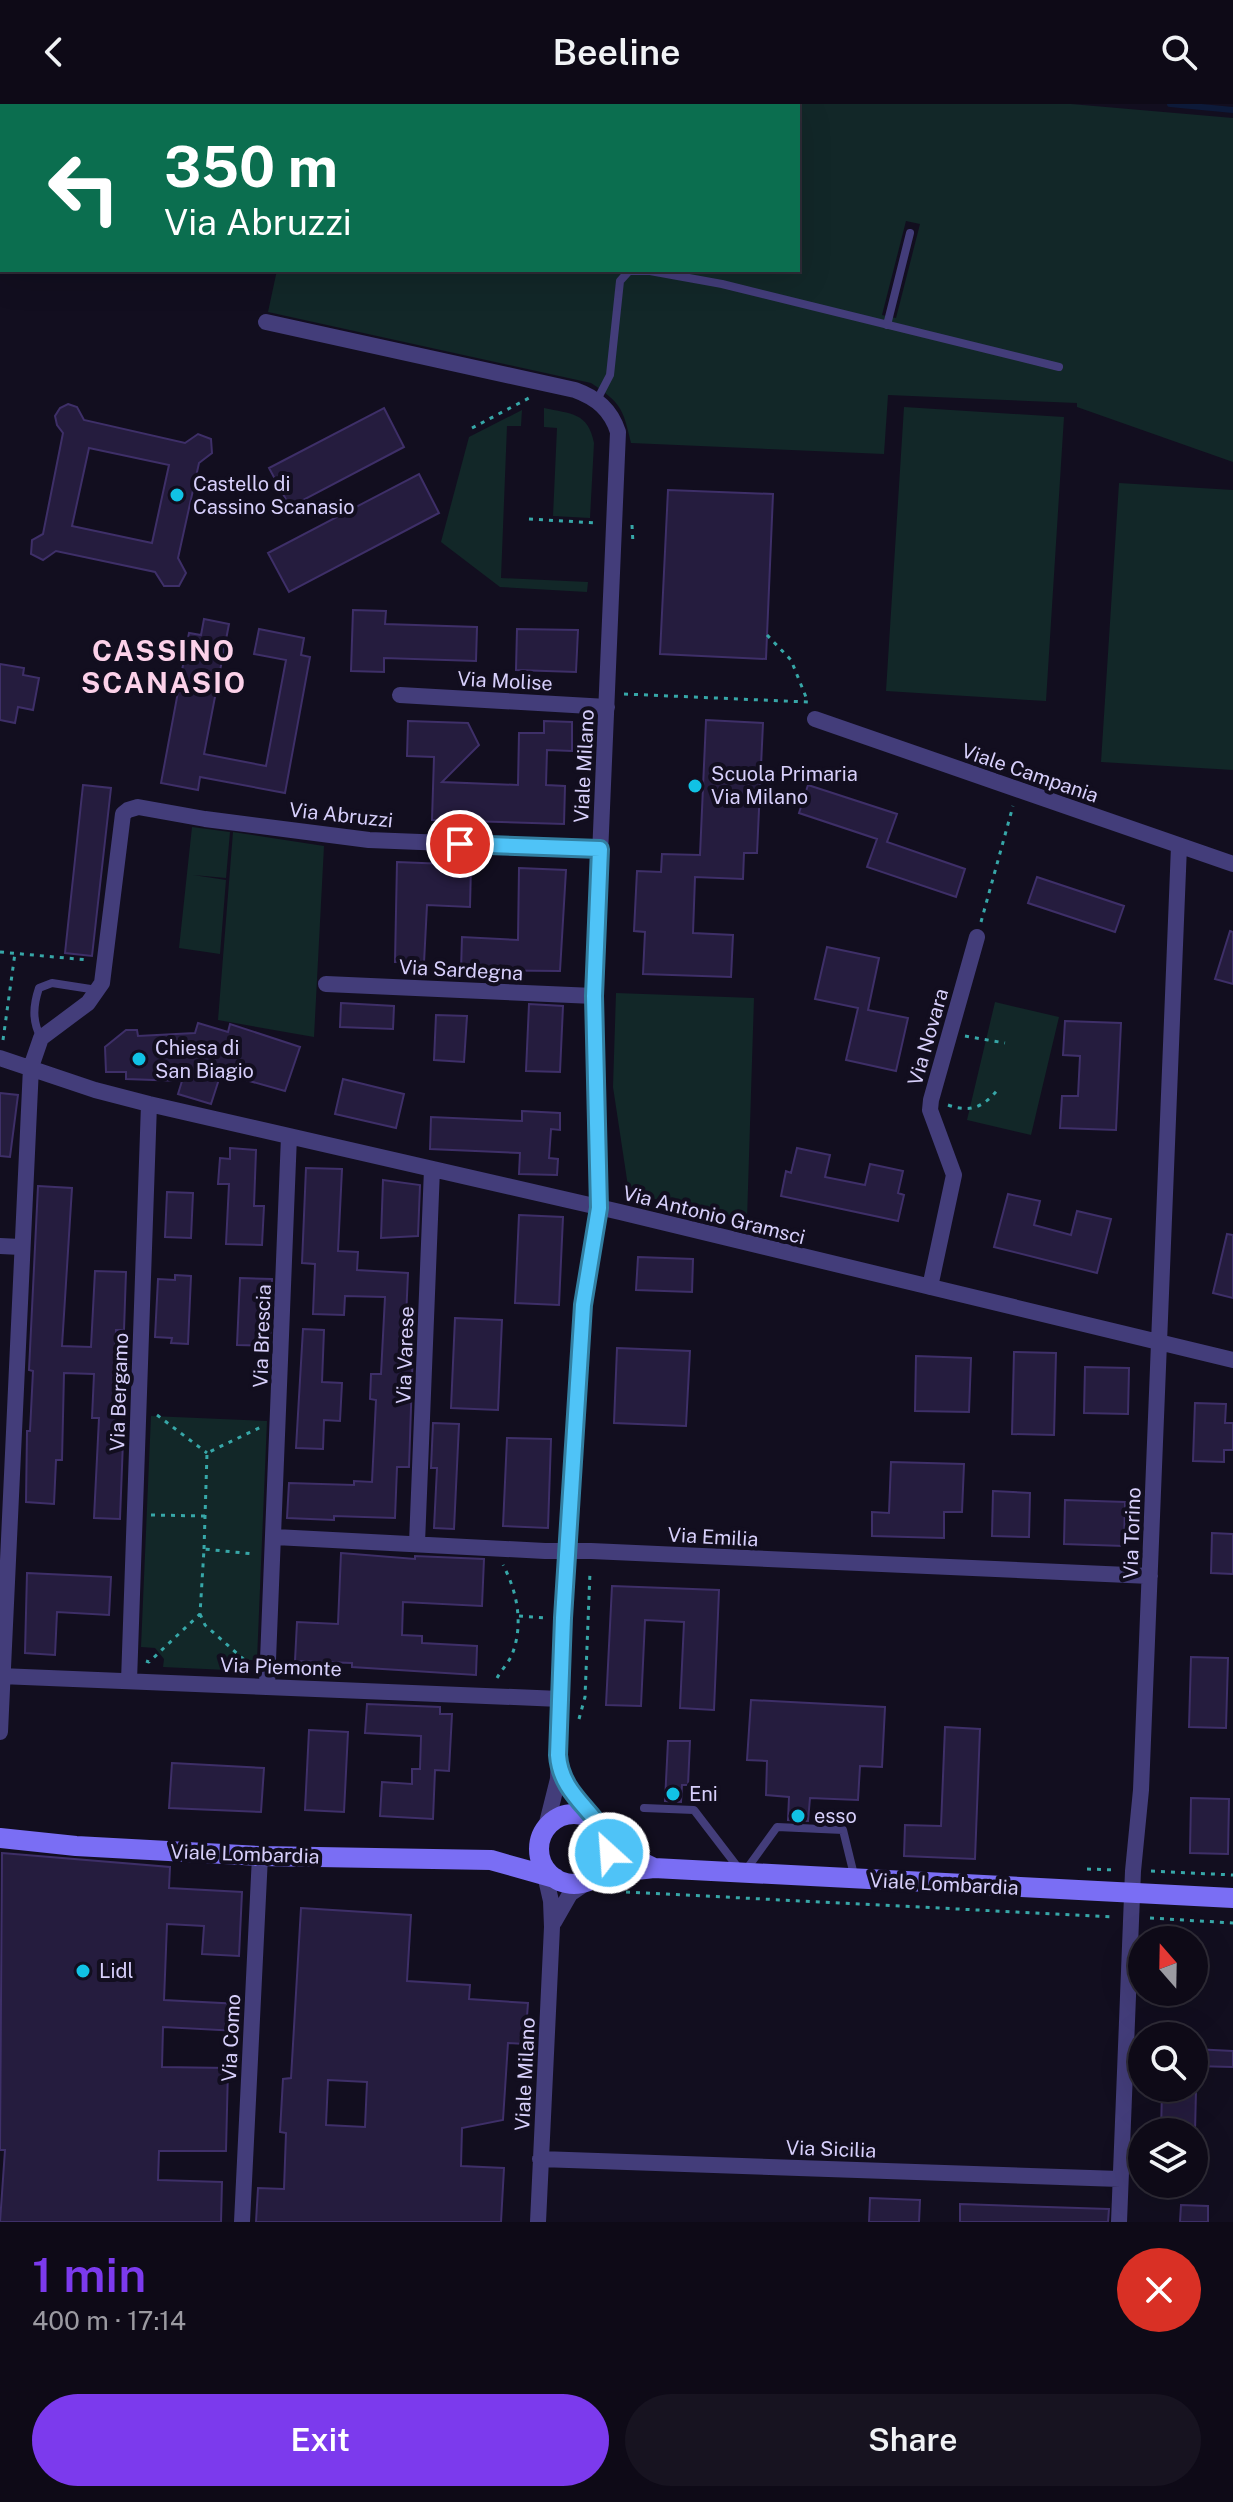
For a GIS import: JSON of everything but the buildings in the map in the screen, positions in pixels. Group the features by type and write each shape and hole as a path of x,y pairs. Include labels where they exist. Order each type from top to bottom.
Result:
{"highway":[{"path":"248,104 267,104"}],"street":[{"path":"266,322 575,390 597,400"},
{"name":"Viale Milano","path":"545,1831 559,1768 563,1618 583,1305 599,1208 594,996 619,445 614,420 597,400"},
{"name":"Via Molise","path":"400,695 608,700"},
{"name":"Viale Campania","path":"815,719 1233,864"},
{"name":"Via Abruzzi","path":"104,961 121,822 128,810 138,807 205,819 369,840 600,849"},
{"name":"Via Torino","path":"1119,2222 1133,1871 1141,1790 1179,846"},
{"name":"Via Novara","path":"930,1287 954,1175 930,1110 931,1100 977,937"},
{"path":"0,1732 31,1067 41,1038 88,1003 98,990 102,983 104,961"},
{"name":"Via Sardegna","path":"326,984 594,996"},
{"name":"Via Antonio Gramsci","path":"4,1059 95,1090 149,1104 1233,1360"},
{"name":"Via Bergamo","path":"129,1681 149,1104"},
{"name":"Via Brescia","path":"268,1677 289,1136"},
{"name":"Via Varese","path":"417,1543 432,1169"},
{"path":"0,1246 21,1247"},
{"name":"Via Emilia","path":"275,1537 1150,1576"},
{"name":"Via Piemonte","path":"1,1676 129,1681 268,1677 560,1699"},
{"path":"552,1927 570,1894 602,1870 609,1857 609,1842 599,1825 576,1799 559,1768"},
{"path":"590,1880 573,1884 548,1872 540,1848 545,1831 554,1821 571,1815 584,1816 599,1825"},
{"name":"Viale Lombardia","path":"599,1825 629,1856 654,1868"},
{"name":"Viale Lombardia","path":"491,1860 517,1853 545,1831"},
{"name":"Viale Lombardia","path":"0,1838 76,1846 260,1856 491,1860 548,1872"},
{"name":"Via Como","path":"242,2222 260,1856"},
{"name":"Viale Lombardia","path":"590,1880 618,1872 654,1868 1233,1898"},
{"name":"Viale Milano","path":"538,2222 552,1927 548,1872"},
{"name":"Via Sicilia","path":"540,2159 1120,2179"}],"lane":[{"path":"887,325 910,233"},
{"path":"597,400 610,375 620,281 628,272"},
{"path":"656,272 722,284 1059,367"},
{"path":"41,1038 35,1026 33,1004 39,988 52,983 98,990"},
{"path":"644,1808 694,1810 743,1874 777,1827 843,1830 855,1880"}],"path":[{"path":"472,428 532,397 517,393"},
{"path":"767,635 791,660 815,719"},
{"path":"608,700 808,702"},
{"path":"977,937 1017,790"},
{"path":"0,952 104,961"},
{"path":"4,1059 3,1043 15,953"},
{"path":"950,1032 1005,1043"},
{"path":"931,1100 962,1110 978,1108 999,1088"},
{"path":"158,1403 157,1416 207,1453"},
{"path":"207,1453 267,1425 279,1424"},
{"path":"207,1453 200,1614 205,1625 268,1677"},
{"path":"135,1516 205,1516"},
{"path":"493,1548 516,1595 519,1616 511,1657 497,1676 495,1696"},
{"path":"204,1549 274,1555"},
{"path":"578,1722 585,1697 590,1572"},
{"path":"130,1660 149,1662 200,1614"},
{"path":"519,1616 563,1618"},
{"path":"1086,1869 1233,1875"},
{"path":"617,1892 1233,1923"}],"green space":[{"path":"800,104 1071,104 1233,118 1233,462 1077,407 1077,403 888,395 884,454 631,443 619,407 591,383 268,312 277,272 800,272","holes":["906,221 920,224 896,318 882,315"]},
{"path":"904,407 1064,417 1046,701 886,691"},
{"path":"544,408 577,416 591,433 594,443 590,518 553,516 557,428 544,427"},
{"path":"522,410 521,426 507,426 501,578 588,582 587,592 500,587 441,542 469,437"},
{"path":"1119,483 1233,490 1233,770 1101,762"},
{"path":"192,827 230,832 226,878 193,875 226,880 220,954 179,948"},
{"path":"233,832 324,846 314,1037 218,1020"},
{"path":"616,993 754,998 747,1220 629,1193 613,1087"},
{"path":"995,1002 1059,1017 1031,1135 967,1120"},
{"path":"151,1416 267,1421 257,1660 249,1660 248,1671 163,1667 164,1659 155,1648 141,1647"}],"waterway":[{"path":"1170,104 1233,110"}],"place":[{"name":"Castello di Cassino Scanasio","path":"177,495"},
{"name":"Scuola Primaria Via Milano","path":"695,786"},
{"name":"Chiesa di San Biagio","path":"139,1059"},
{"name":"Eni","path":"673,1794"},
{"name":"esso","path":"798,1816"},
{"name":"Lidl","path":"83,1971"}],"district":[{"name":"CASSINO SCANASIO","path":"164,666"}],"route":[{"path":"460,844 600,849 594,996 599,1208 583,1305 563,1618 558,1755 559,1768 567,1785 580,1805 602,1828 608,1840 609,1853"}]}
